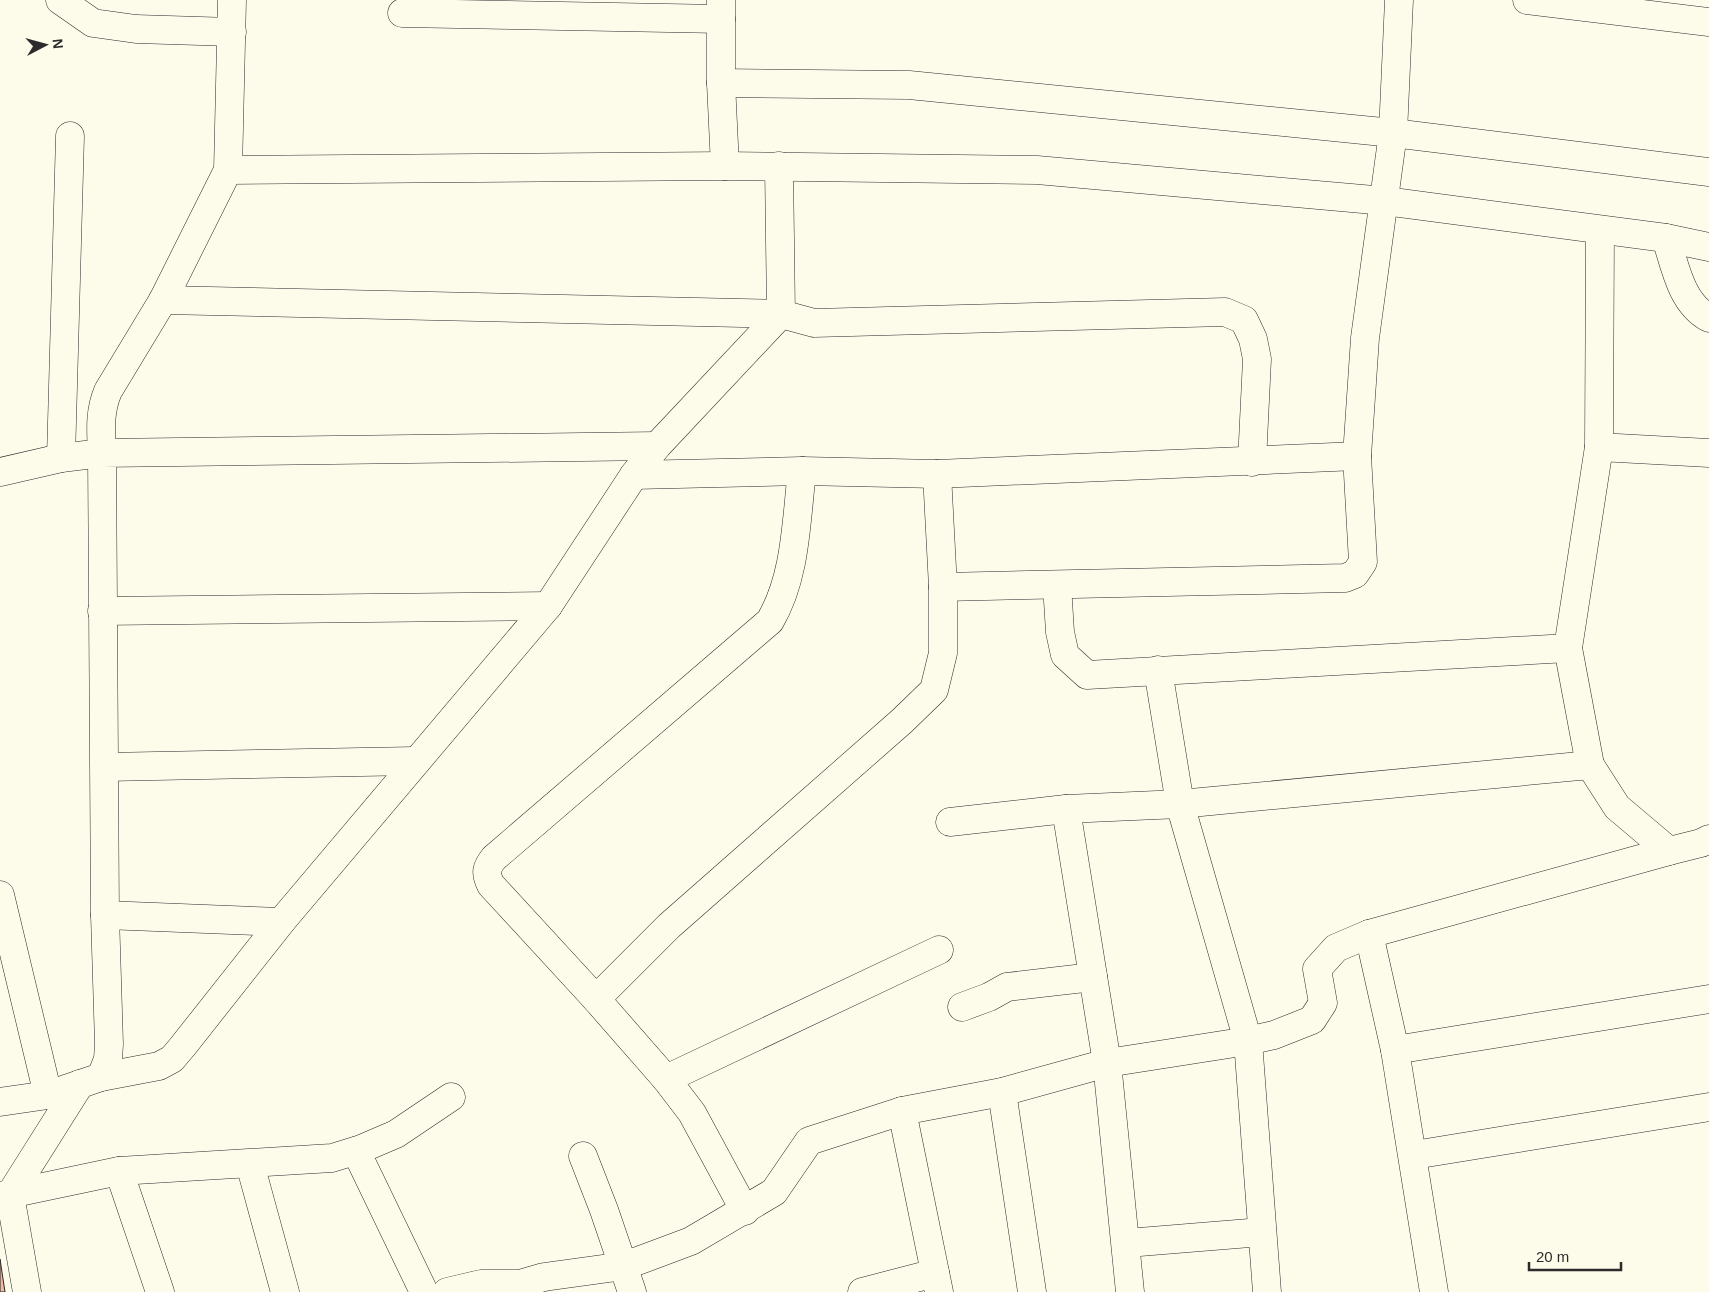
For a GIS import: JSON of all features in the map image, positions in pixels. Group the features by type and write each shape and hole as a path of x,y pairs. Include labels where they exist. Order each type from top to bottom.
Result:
{"street":[{"path":"60,0 93,22 136,30 232,32"},
{"path":"27,1292 5,1196 108,1058 110,1044 105,915 102,404 163,300 228,170 232,0"},
{"path":"943,588 1345,578 1355,574 1363,562 1357,456 1365,338 1393,133 1399,0"},
{"path":"1527,0 1709,22"},
{"path":"402,14 721,9 721,83 725,166"},
{"path":"721,83 909,85 1393,133 1709,172"},
{"path":"61,458 70,136"},
{"path":"228,170 725,166 1037,170 1385,201 1666,238 1709,247"},
{"path":"0,1102 48,1095 90,1081 160,1066 172,1059 281,922 415,761 548,606 634,475 657,446 781,314 779,166"},
{"path":"1600,230 1598,447 1568,648 1590,764 1617,806 1669,851"},
{"path":"1666,238 1683,288 1698,312 1709,318"},
{"path":"163,300 781,314 814,323 1225,312 1244,320 1253,339 1258,359 1252,462"},
{"path":"0,472 61,458 102,453 657,446"},
{"path":"1598,447 1709,453"},
{"path":"634,475 802,472 937,474 1357,456"},
{"path":"745,1211 692,1113 666,1079 491,884 486,874 488,866 494,858 770,621 781,602 788,582 802,472"},
{"path":"596,999 668,926 902,721 934,690 943,653 943,588 937,474"},
{"path":"1057,585 1060,632 1065,655 1087,675 1568,648"},
{"path":"102,611 548,606"},
{"path":"1158,670 1180,804 1248,1041 1267,1292"},
{"path":"105,767 415,761"},
{"path":"950,822 1066,809 1180,804 1590,764"},
{"path":"1066,809 1107,1063 1127,1243 1130,1292"},
{"path":"446,1292 481,1284 520,1284 544,1277 624,1266 691,1241 745,1211 774,1192 809,1142 902,1111 1002,1092 1107,1063 1248,1041 1274,1035 1312,1020 1323,1003 1317,969 1336,948 1369,934 1669,851 1706,846"},
{"path":"0,895 48,1095"},
{"path":"105,915 281,922"},
{"path":"1369,934 1395,1050 1414,1154 1434,1292"},
{"path":"666,1079 939,950"},
{"path":"962,1007 989,997 1007,987 1093,977"},
{"path":"1395,1050 1709,999"},
{"path":"1002,1092 1032,1292"},
{"path":"5,1196 119,1171 332,1158 356,1151 396,1134 451,1097"},
{"path":"1414,1154 1709,1107"},
{"path":"862,1292 937,1283 902,1111"},
{"path":"356,1151 424,1292"},
{"path":"583,1156 632,1292"},
{"path":"250,1164 284,1292"},
{"path":"119,1171 160,1292"},
{"path":"1127,1243 1262,1232"}],"building":[{"path":"0,1259 5,1292 0,1292"}]}
